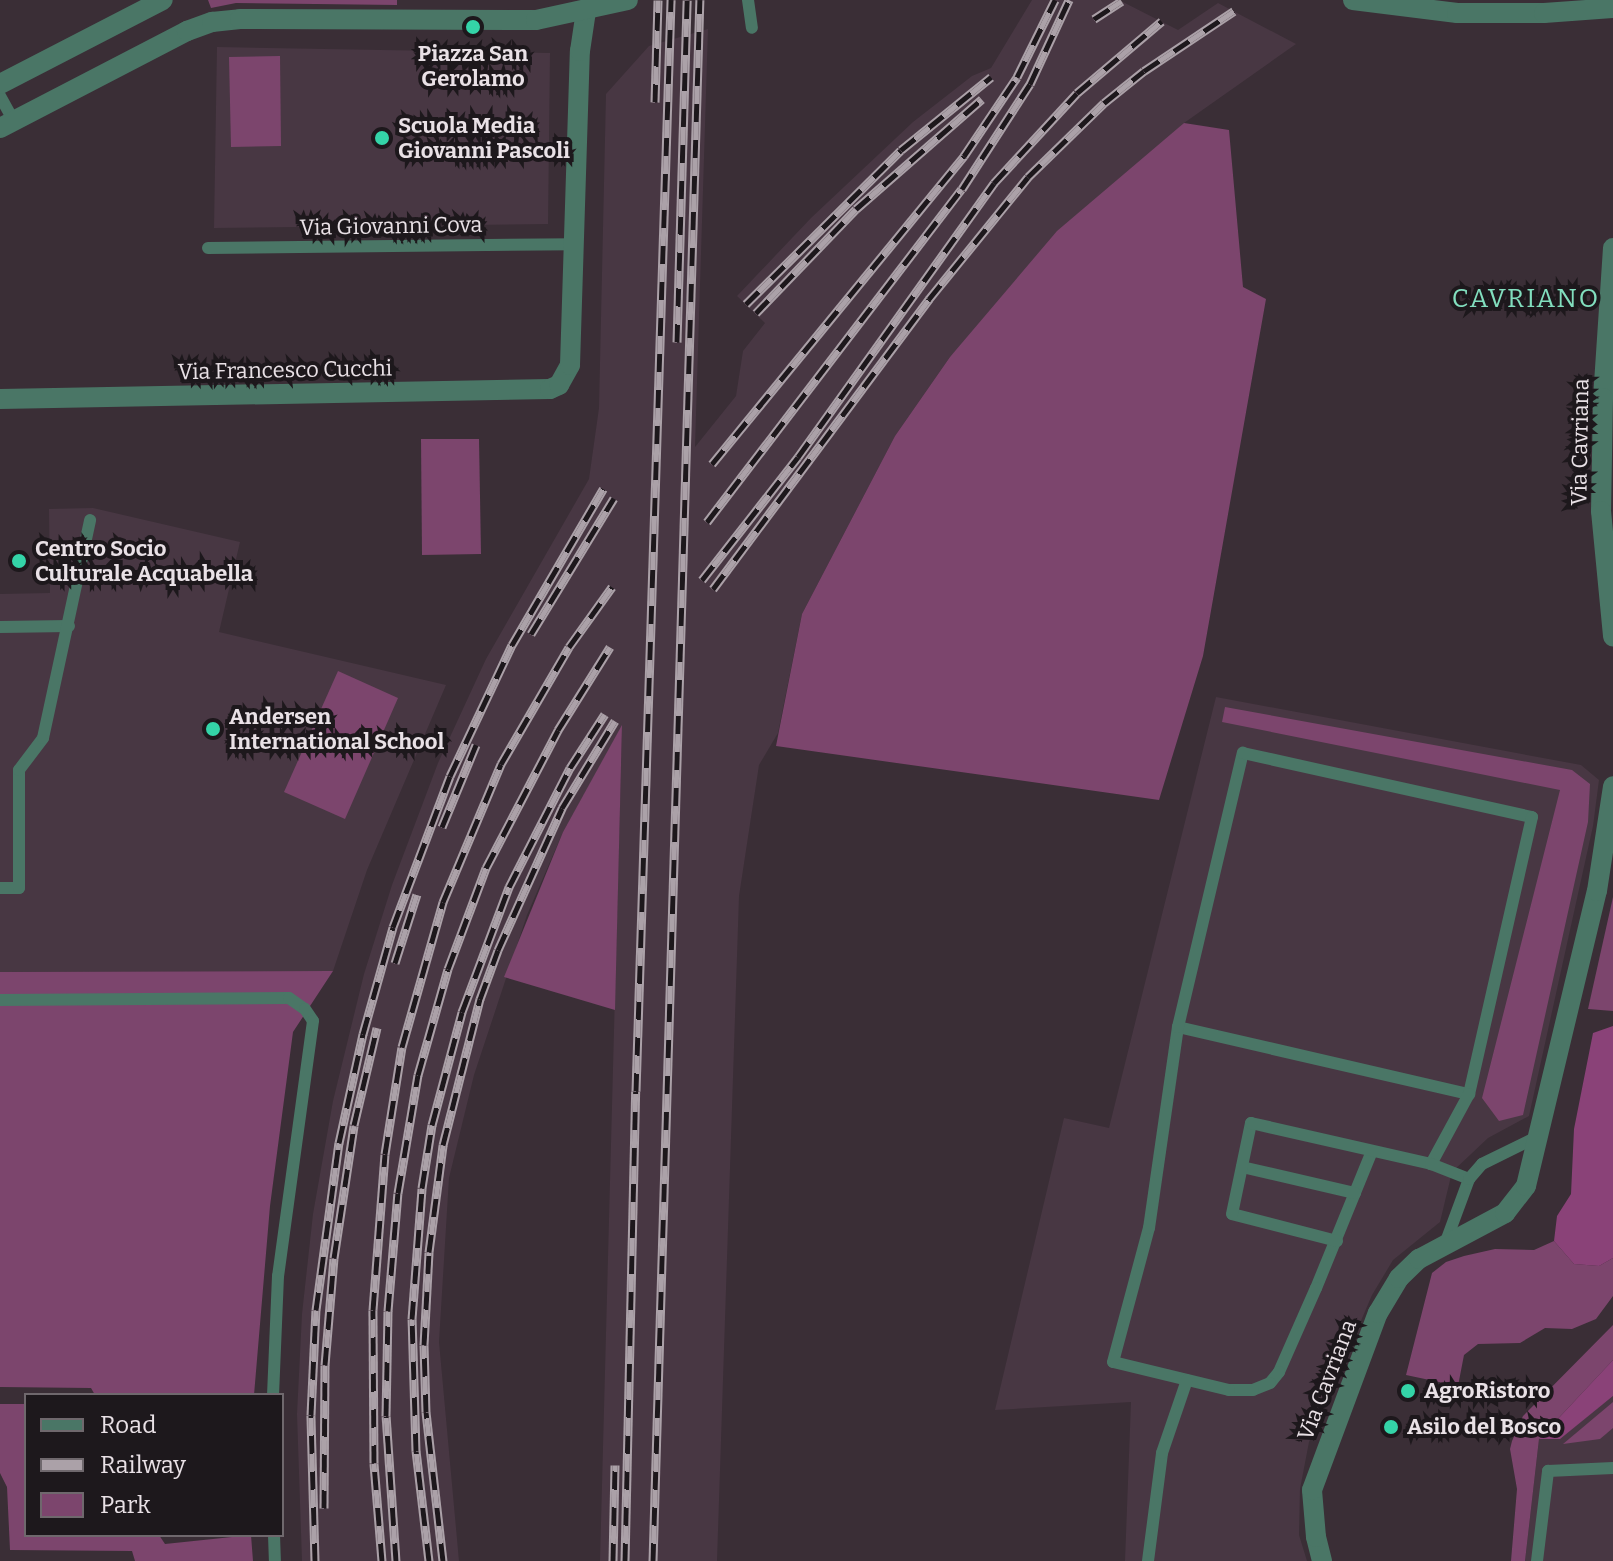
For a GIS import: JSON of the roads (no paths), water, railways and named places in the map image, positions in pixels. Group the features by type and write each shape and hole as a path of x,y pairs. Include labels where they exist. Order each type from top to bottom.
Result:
{"street":[{"path":"0,84 163,0"},
{"path":"7,124 212,22 536,20 628,0"},
{"path":"1359,1 1457,13 1544,13 1613,8"},
{"path":"574,244 580,51 586,11"},
{"path":"0,70 25,71"},
{"name":"Via Francesco Cucchi","path":"0,399 550,389 566,378 570,365 574,244"},
{"name":"Via Cavriana","path":"1613,248 1603,398 1601,511 1613,636"},
{"name":"Via Cavriana","path":"1322,1561 1316,1537 1312,1490 1365,1343 1399,1278 1419,1259 1514,1205 1526,1186 1597,891 1613,786"}],"lane":[{"path":"748,0 752,28"},
{"path":"0,96 7,124"},
{"name":"Via Giovanni Cova","path":"208,248 574,244"},
{"path":"0,888 19,888 19,770 43,738 90,520"},
{"path":"0,627 69,626"},
{"path":"1372,1151 1337,1241 1279,1372 1270,1383 1253,1390 1229,1390 1113,1362 1149,1228 1178,1027 1243,753 1532,817 1469,1094 1431,1164"},
{"path":"0,1000 289,998 305,1009 313,1021 278,1276 273,1393"},
{"path":"1178,1027 1469,1094"},
{"path":"1337,1241 1232,1214 1251,1123 1431,1164 1469,1179"},
{"path":"1445,1244 1469,1179 1482,1164 1539,1136"},
{"path":"1242,1167 1355,1193"},
{"path":"1148,1561 1162,1453 1187,1380"},
{"path":"1537,1561 1548,1471 1613,1468"},
{"path":"274,1537 275,1561"}],"railway":[{"path":"655,102 658,0"},
{"path":"625,1561 636,1091 671,0"},
{"path":"677,342 687,0"},
{"path":"653,1561 700,0"},
{"path":"712,464 964,156 1017,77 1055,0"},
{"path":"707,522 962,189 1030,84 1069,0"},
{"path":"1094,19 1122,1"},
{"path":"713,589 929,299 1028,177 1104,103 1144,71 1234,11"},
{"path":"702,580 798,457 994,183 1077,93 1162,21"},
{"path":"746,304 901,150 991,77"},
{"path":"756,313 856,209 982,99"},
{"path":"315,1561 311,1415 316,1310 339,1143 363,1034 393,927 450,776 512,645 603,489"},
{"path":"531,634 614,498"},
{"path":"382,1561 374,1463 373,1310 385,1154 402,1047 443,902 501,764 569,647 612,587"},
{"path":"396,1561 386,1416 388,1311 398,1193 418,1075 448,969 486,868 558,730 610,647"},
{"path":"429,1561 416,1451 412,1319 422,1188 432,1125 462,1012 509,887 570,768 605,714"},
{"path":"443,1561 426,1412 424,1345 429,1252 443,1145 480,999 498,950 562,808 615,721"},
{"path":"442,827 476,745"},
{"path":"395,963 417,894"},
{"path":"324,1508 325,1365 334,1258 354,1125 377,1028"},
{"path":"613,1561 615,1465"}],"place":[{"name":"Piazza San Gerolamo","path":"473,27"},
{"name":"Scuola Media Giovanni Pascoli","path":"382,138"},
{"name":"Centro Socio Culturale Acquabella","path":"19,561"},
{"name":"Andersen International School","path":"213,729"},
{"name":"AgroRistoro","path":"1408,1391"},
{"name":"Asilo del Bosco","path":"1391,1427"}],"district":[{"name":"CAVRIANO","path":"1526,299"}]}
